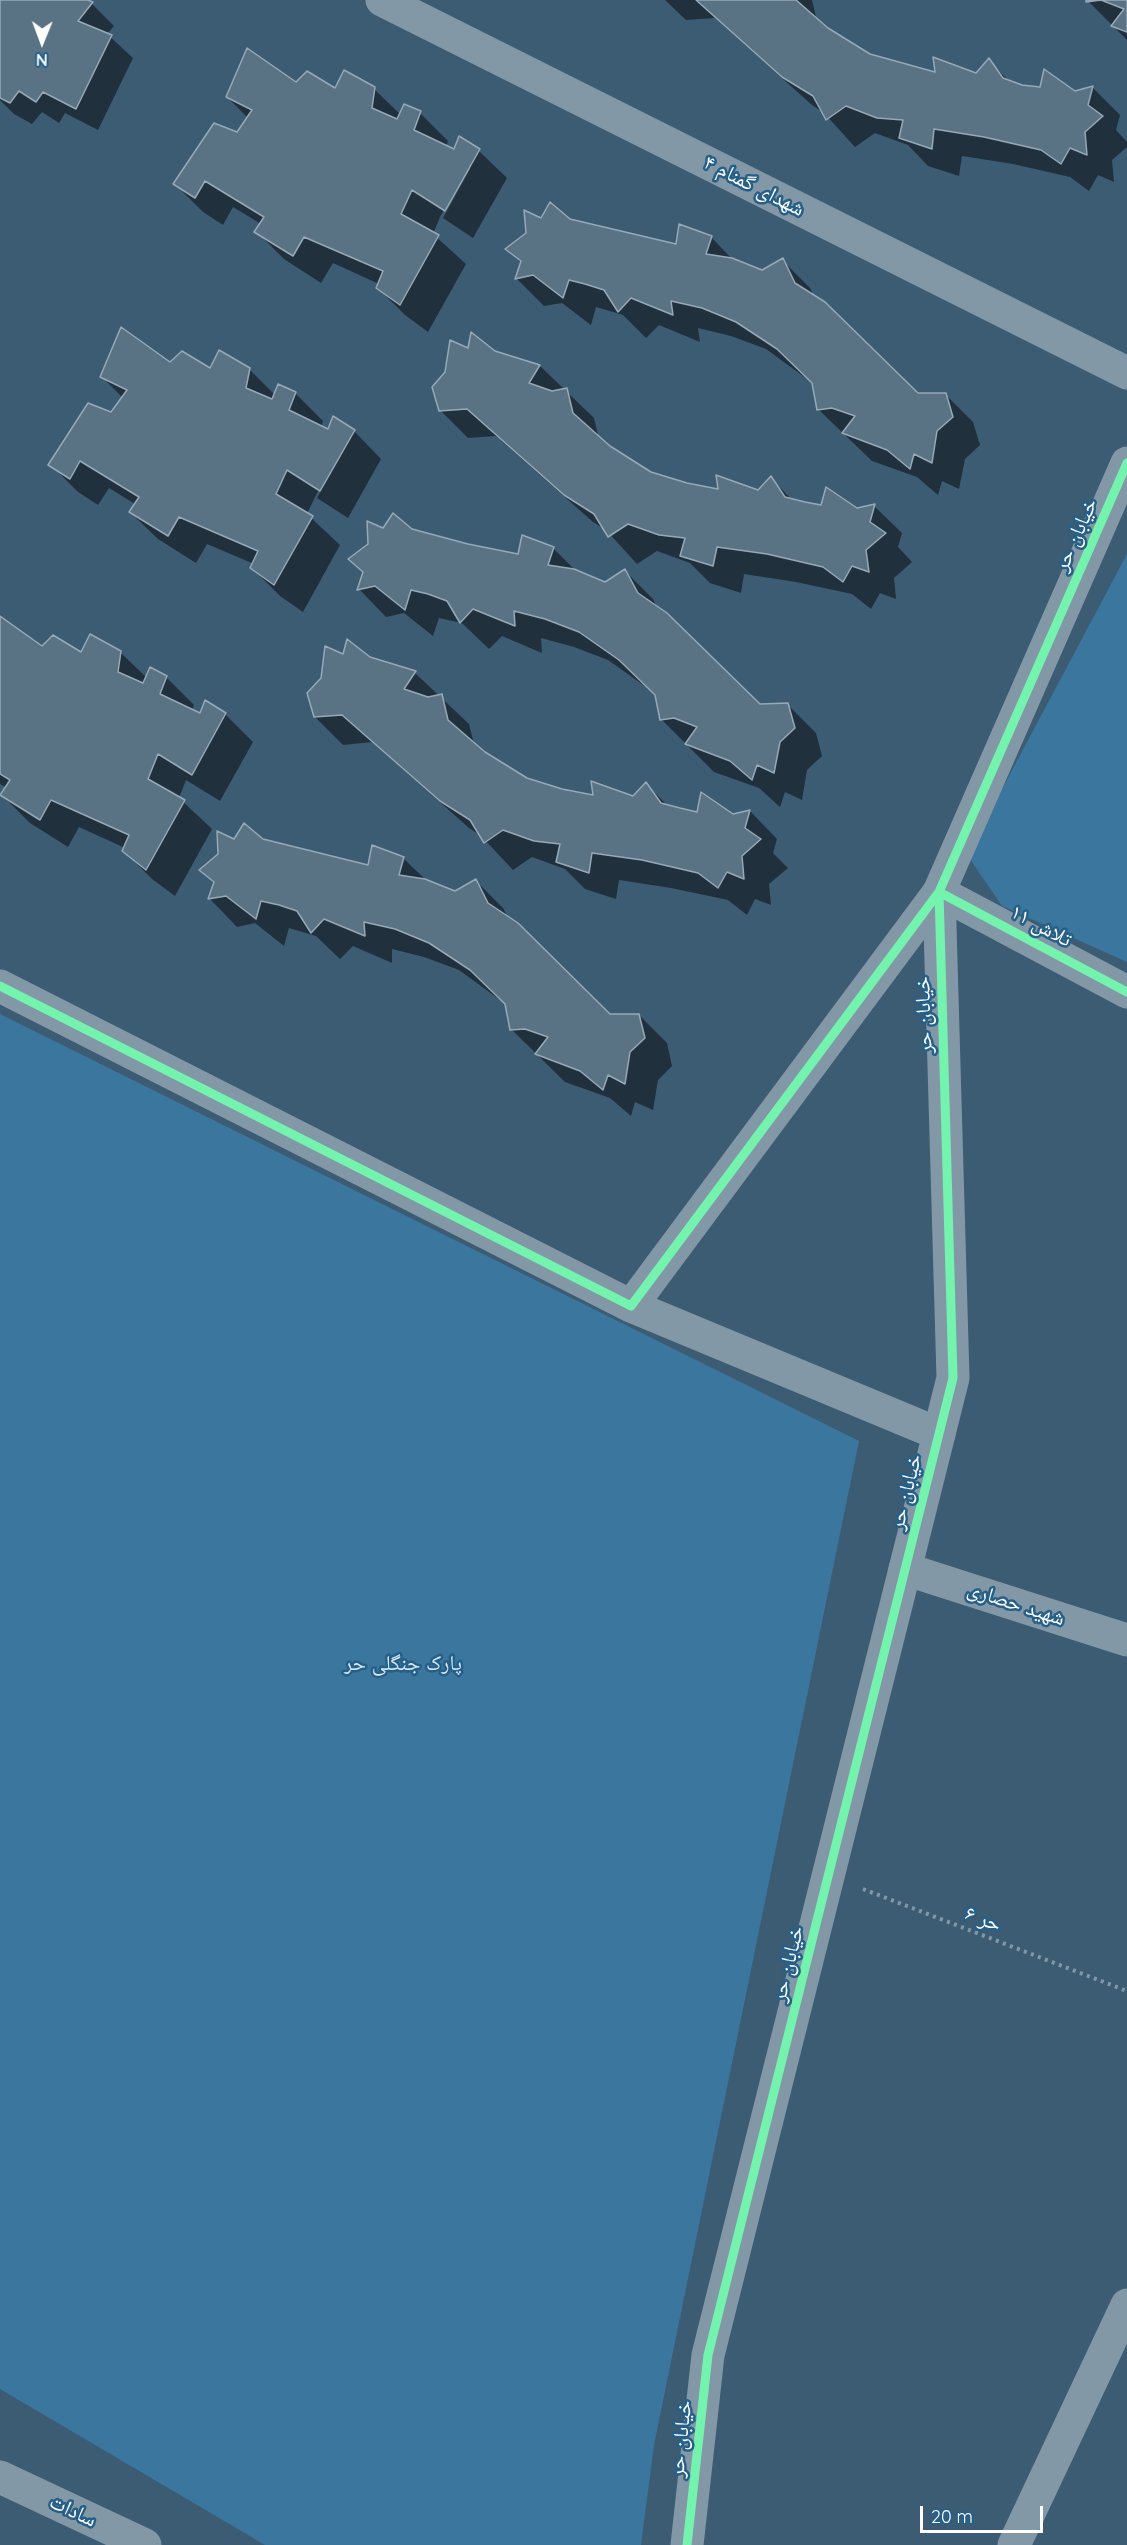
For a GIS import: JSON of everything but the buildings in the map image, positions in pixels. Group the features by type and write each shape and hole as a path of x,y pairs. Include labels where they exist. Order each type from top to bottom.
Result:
{"street":[{"name":"شهدای گمنام ۴","path":"382,0 1127,373"},
{"name":"خیابان حر","path":"687,2545 708,2355 953,1378 939,892 1127,463"},
{"name":"تلاش ۱۱","path":"939,892 1127,992"},
{"path":"631,1306 939,892"},
{"path":"0,986 631,1306 939,1434"},
{"name":"شهید حصاری","path":"905,1569 1127,1640"},
{"path":"1014,2545 1118,2348 1127,2305"},
{"name":"سادات","path":"0,2477 131,2542"}],"green space":[{"path":"1127,554 1127,962 1002,906 967,855"},
{"name":"پارک جنگلی حر","path":"0,1014 859,1441 654,2445 641,2545 265,2545 0,2389"}],"cycle path":[{"path":"687,2545 708,2355 953,1378 939,892 1127,463"},
{"path":"0,986 631,1306 939,892 1127,992"}]}
